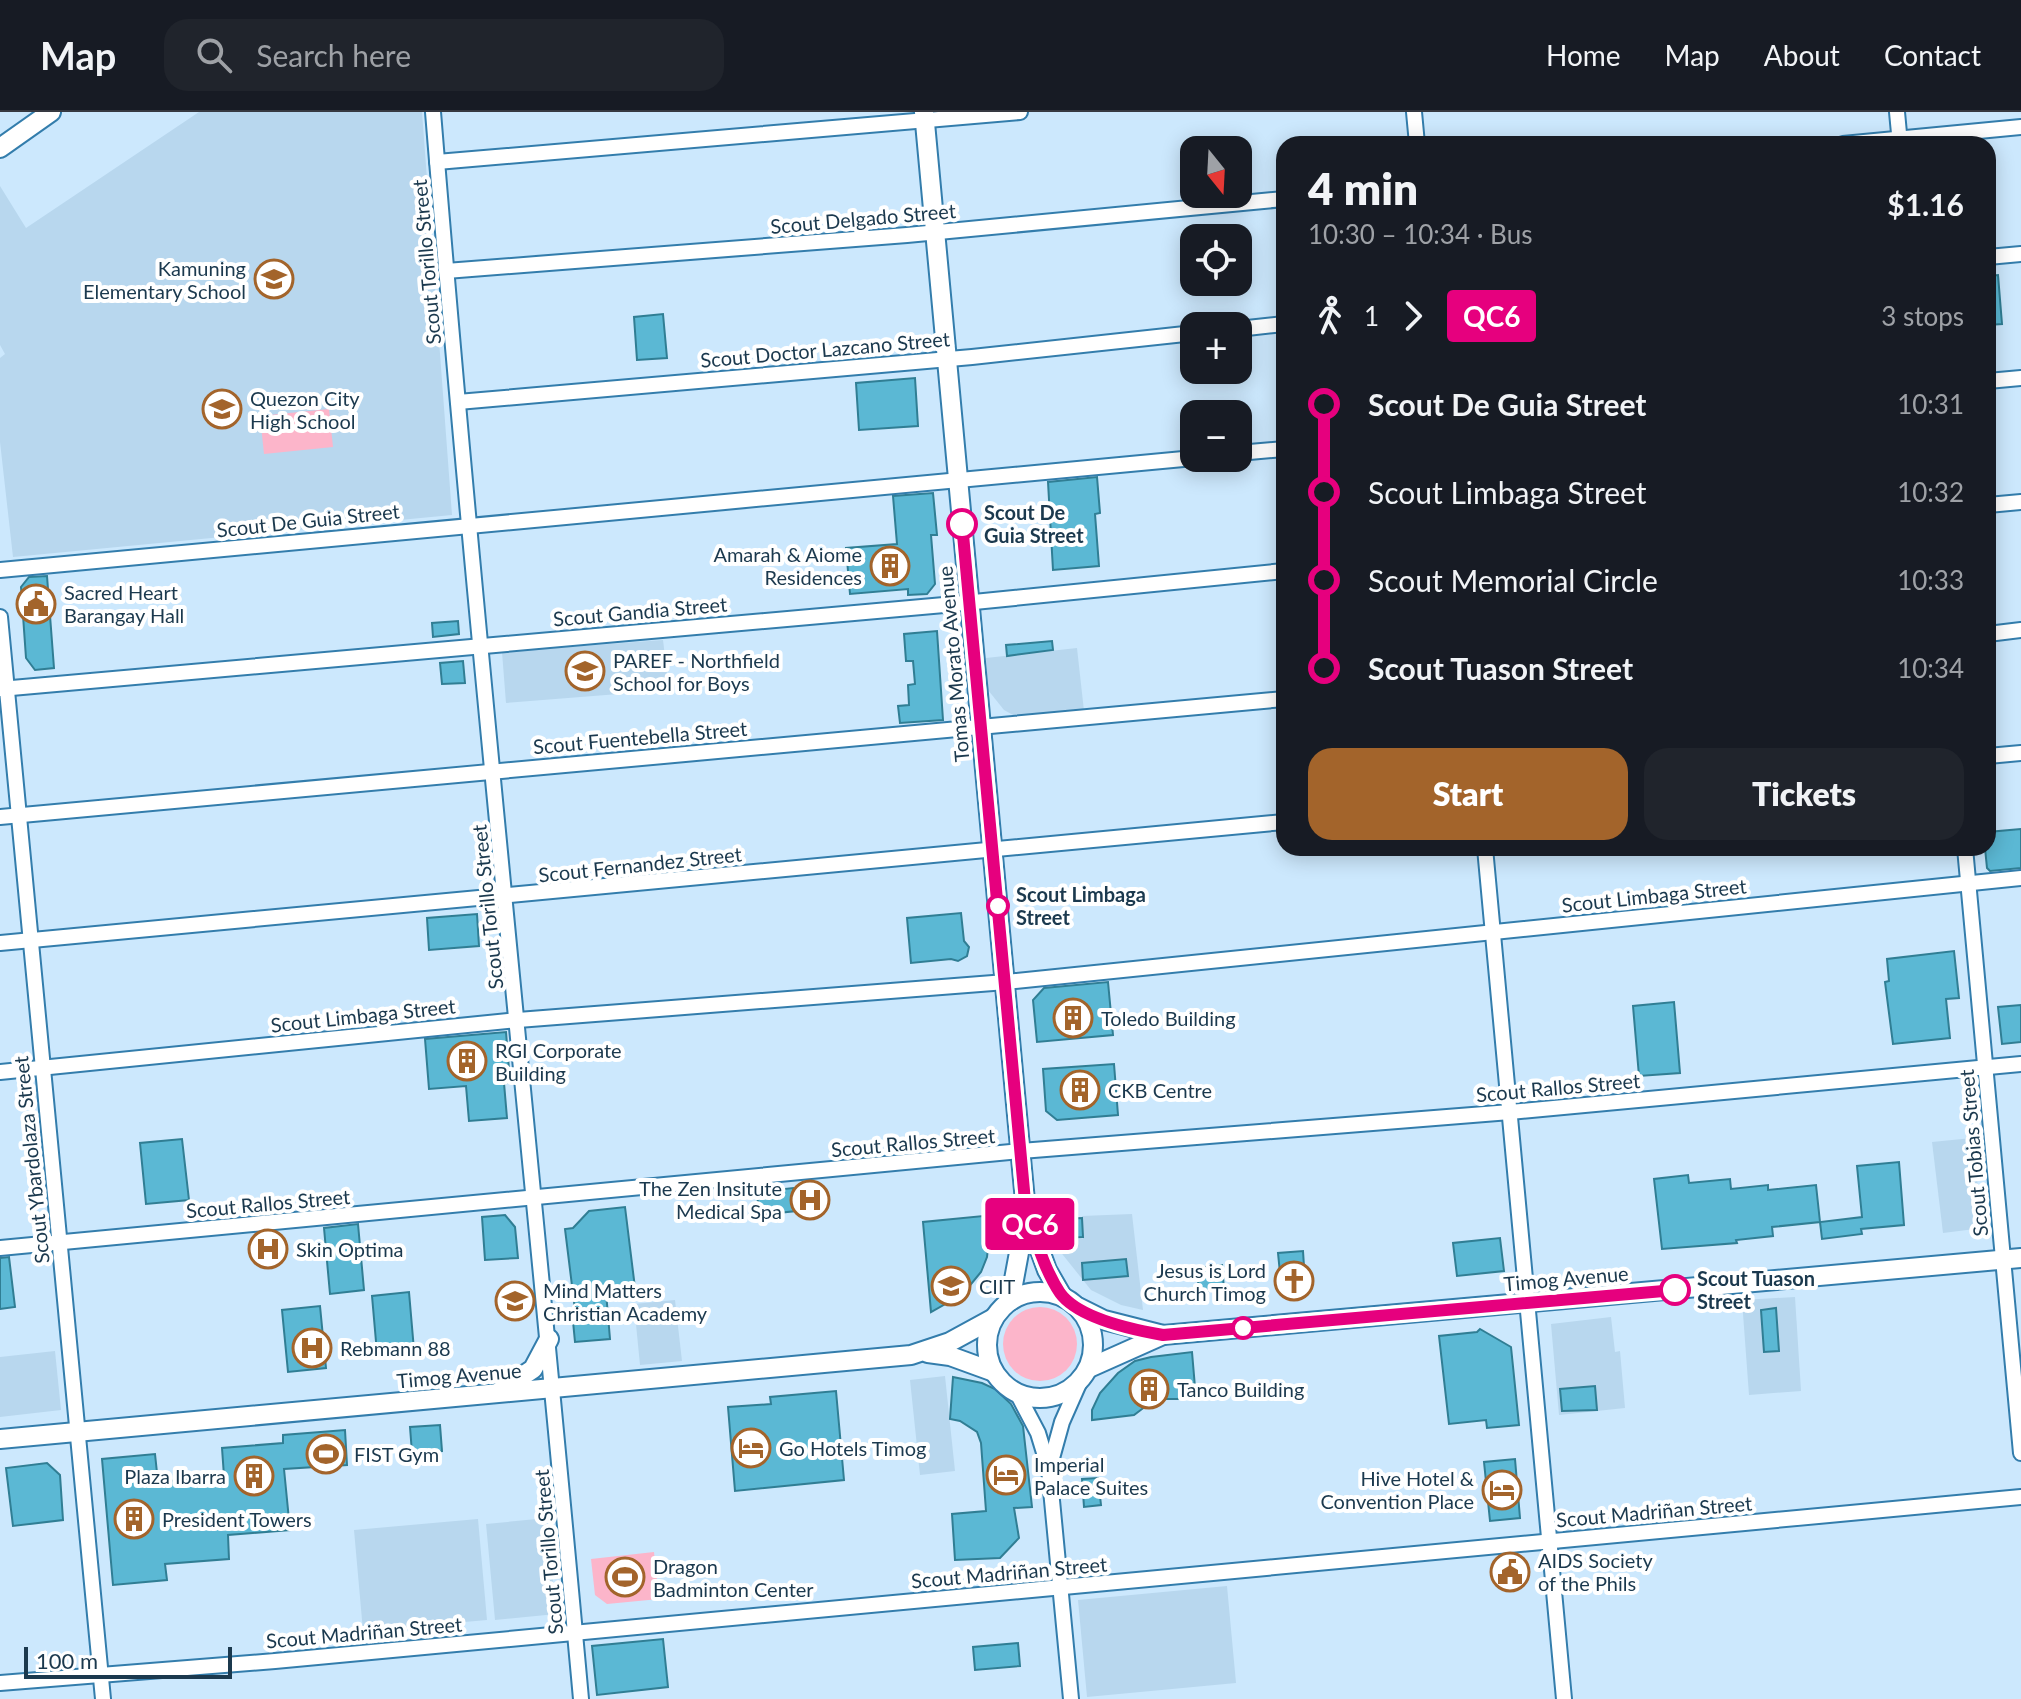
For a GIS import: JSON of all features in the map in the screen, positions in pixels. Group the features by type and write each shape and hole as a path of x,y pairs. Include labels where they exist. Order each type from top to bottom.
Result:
{"main road":[{"path":"0,148 51,112"},
{"name":"Tomas Morato Avenue","path":"924,116 1026,1212 1010,1301"},
{"name":"Tomas Morato Avenue","path":"1026,1212 1047,1270 1062,1296"},
{"name":"Timog Avenue","path":"1078,1307 1104,1320 1163,1335 2012,1258"},
{"path":"1036,1292 1062,1296 1078,1307 1089,1323 1093,1336 1094,1349 1085,1374 1064,1393 1049,1398 1017,1393 994,1372 987,1341 994,1318 1010,1301 1036,1292"},
{"name":"Timog Avenue","path":"922,1353 973,1332 994,1318"},
{"name":"Timog Avenue","path":"1085,1374 1163,1335"},
{"path":"494,1394 529,1373 542,1356 549,1339"},
{"name":"Timog Avenue","path":"0,1439 922,1353 950,1356 994,1372"}],"street":[{"name":"Scout Torillo Street","path":"433,112 581,1699"},
{"path":"437,162 924,116 1020,112"},
{"path":"1414,112 1416,136"},
{"path":"1897,112 1899,136"},
{"path":"1943,136 2021,127"},
{"name":"Scout Delgado Street","path":"446,271 935,232 1276,200"},
{"path":"1996,256 2021,254"},
{"path":"1252,327 1276,325"},
{"name":"Scout Doctor Lazcano Street","path":"458,402 947,359 1180,334"},
{"path":"1996,380 2021,378"},
{"path":"1252,452 1276,450"},
{"name":"Scout De Guia Street","path":"0,570 1180,459"},
{"path":"1996,504 2021,502"},
{"name":"Scout Gandia Street","path":"3,689 1276,572"},
{"name":"Scout Ybardolaza Street","path":"0,617 3,689 20,815 103,1699"},
{"path":"1996,633 2021,630"},
{"name":"Scout Fuentebella Street","path":"0,817 1276,700"},
{"path":"1996,755 2021,753"},
{"name":"Scout Fernandez Street","path":"0,943 1276,823"},
{"path":"1486,856 1564,1699"},
{"name":"Scout Tobias Street","path":"1966,856 1986,1067 2012,1258 2021,1453"},
{"name":"Scout Limbaga Street","path":"0,1072 518,1020 1006,982 2021,878"},
{"name":"Scout Rallos Street","path":"0,1248 1021,1151 1510,1112 2021,1064"},
{"path":"1049,1469 1062,1422 1085,1374"},
{"path":"1017,1393 1038,1433 1049,1469 1071,1699"},
{"name":"Scout Madriñan Street","path":"0,1683 576,1633 2021,1497"}],"shaded area":[{"path":"199,112 422,112 452,515 13,557 0,442 0,358 5,354 0,345 0,186 26,228"},
{"path":"329,409 333,447 264,454 260,416"},
{"name":"PAREF - Northfield School for Boys","path":"663,640 669,690 506,703 502,652"},
{"path":"1077,648 1084,711 1024,721 1004,710 988,690 986,658"},
{"path":"1972,1138 1983,1228 1943,1233 1932,1142"},
{"path":"1132,1214 1143,1310 1121,1305 1091,1290 1051,1240 1083,1239 1082,1216"},
{"path":"1795,1297 1801,1391 1749,1395 1742,1300"},
{"path":"675,1300 682,1361 640,1365 634,1304"},
{"path":"1040,1307 1054,1310 1066,1318 1074,1330 1077,1344 1074,1358 1066,1370 1054,1378 1040,1381 1026,1378 1014,1370 1006,1358 1003,1344 1006,1330 1014,1318 1026,1310"},
{"path":"1611,1317 1615,1352 1620,1351 1625,1408 1559,1415 1551,1324"},
{"path":"55,1351 61,1410 0,1417 0,1357"},
{"path":"945,1376 955,1471 920,1475 910,1380"},
{"path":"547,1518 556,1614 495,1620 486,1524"},
{"path":"478,1519 487,1620 363,1631 354,1530"},
{"name":"Dragon Badminton Center","path":"654,1552 659,1599 607,1604 595,1595 591,1559"},
{"path":"1227,1586 1236,1683 1087,1697 1078,1600"}],"building":[{"path":"1996,275 2002,324 1996,324"},
{"path":"663,314 667,358 637,360 634,317"},
{"path":"915,378 918,426 859,430 856,383"},
{"path":"1097,477 1100,513 1095,514 1099,566 1053,570 1048,482"},
{"name":"Amarah & Aiome Residences","path":"933,493 937,535 931,535 935,584 927,594 908,595 908,589 850,594 846,548 897,544 893,496"},
{"path":"47,576 54,668 35,670 26,658 21,587 29,577"},
{"path":"458,621 459,634 433,637 432,623"},
{"path":"937,631 943,720 900,723 898,706 909,705 908,685 915,684 913,661 906,661 904,634"},
{"path":"1052,641 1053,650 1007,656 1006,645"},
{"path":"463,661 465,683 442,684 440,663"},
{"path":"2021,829 2021,868 1990,871 1987,868 1986,856 1996,856 1996,831"},
{"path":"961,913 964,941 969,947 967,956 958,961 911,963 907,918"},
{"path":"477,914 479,946 429,950 427,918"},
{"path":"1954,951 1959,998 1946,999 1950,1038 1893,1044 1885,982 1889,981 1887,959"},
{"name":"Toledo Building","path":"1108,982 1113,1035 1037,1042 1033,1000 1044,988"},
{"path":"1674,1002 1680,1073 1639,1076 1633,1006"},
{"path":"2021,1005 2021,1042 2002,1044 1998,1007"},
{"name":"RGI Corporate Building","path":"506,1032 510,1082 504,1083 507,1118 469,1121 466,1086 429,1089 425,1039"},
{"name":"CKB Centre","path":"1114,1064 1118,1115 1057,1120 1046,1111 1043,1069"},
{"path":"182,1139 189,1200 146,1204 140,1143"},
{"path":"1899,1162 1904,1225 1861,1229 1862,1234 1822,1239 1820,1222 1862,1217 1857,1166"},
{"path":"1688,1175 1689,1183 1730,1179 1731,1189 1768,1185 1768,1190 1816,1185 1820,1222 1772,1227 1773,1236 1736,1240 1737,1243 1662,1249 1654,1179"},
{"path":"793,1188 796,1211 759,1215 757,1192"},
{"path":"625,1207 635,1288 606,1292 610,1339 575,1342 572,1311 575,1310 565,1229 573,1228 589,1211"},
{"path":"505,1215 515,1227 518,1258 485,1260 482,1217"},
{"path":"983,1216 985,1239 989,1239 981,1272 963,1294 931,1312 923,1222"},
{"path":"1082,1218 1083,1237 1064,1238 1059,1233 1058,1219"},
{"path":"358,1224 364,1290 330,1294 324,1228"},
{"path":"1500,1238 1504,1271 1457,1276 1453,1243"},
{"path":"1303,1251 1305,1282 1281,1283 1278,1253"},
{"path":"9,1257 15,1307 0,1309 0,1258"},
{"path":"1126,1259 1128,1276 1083,1280 1082,1263"},
{"path":"1222,1265 1224,1289 1199,1292 1197,1268"},
{"path":"409,1292 414,1350 377,1353 372,1296"},
{"path":"320,1306 326,1368 288,1372 282,1310"},
{"path":"1776,1308 1779,1351 1764,1352 1761,1310"},
{"path":"1480,1329 1511,1347 1519,1425 1487,1428 1486,1420 1449,1424 1439,1336 1477,1332"},
{"name":"Tanco Building","path":"1192,1352 1196,1399 1162,1399 1134,1415 1092,1420 1092,1410 1100,1393 1118,1373 1135,1361"},
{"name":"Imperial Palace Suites","path":"953,1377 995,1389 1011,1404 1023,1426 1032,1507 1014,1508 1019,1538 1000,1558 955,1560 952,1514 986,1511 981,1443 977,1432 960,1421 950,1419"},
{"path":"1595,1386 1597,1410 1562,1411 1560,1389"},
{"path":"836,1391 844,1480 735,1491 728,1407 771,1404 770,1397"},
{"path":"440,1425 442,1451 412,1453 410,1427"},
{"path":"345,1430 347,1465 284,1469 290,1530 228,1535 229,1559 165,1564 167,1580 113,1585 102,1459 155,1454 158,1482 224,1476 222,1448 283,1443 283,1435"},
{"name":"Hive Hotel & Convention Place","path":"1515,1459 1520,1518 1490,1521 1484,1462"},
{"path":"47,1463 60,1475 63,1520 13,1526 6,1468"},
{"path":"1098,1478 1101,1505 1084,1507 1082,1479"},
{"path":"663,1639 668,1687 597,1695 592,1646"},
{"path":"1018,1643 1020,1666 975,1670 973,1647"}],"bus line":[{"name":"QC6","path":"962,524 1026,1212 1047,1270 1062,1296 1104,1320 1163,1335 1675,1290"}],"place":[{"name":"Kamuning Elementary School","path":"274,279"},
{"name":"Quezon City High School","path":"222,409"},
{"name":"Scout De Guia Street","path":"962,524"},
{"name":"Amarah & Aiome Residences","path":"890,566"},
{"name":"Sacred Heart Barangay Hall","path":"36,604"},
{"name":"PAREF - Northfield School for Boys","path":"585,671"},
{"name":"Scout Limbaga Street","path":"998,906"},
{"name":"Toledo Building","path":"1073,1018"},
{"name":"RGI Corporate Building","path":"467,1061"},
{"name":"CKB Centre","path":"1080,1090"},
{"name":"The Zen Insitute Medical Spa","path":"810,1200"},
{"name":"Skin Optima","path":"268,1249"},
{"name":"Jesus is Lord Church Timog","path":"1294,1281"},
{"name":"CIIT","path":"951,1286"},
{"name":"Scout Tuason Street","path":"1675,1290"},
{"name":"Mind Matters Christian Academy","path":"515,1301"},
{"name":"Rebmann 88","path":"312,1348"},
{"name":"Tanco Building","path":"1149,1389"},
{"name":"Go Hotels Timog","path":"751,1448"},
{"name":"FIST Gym","path":"326,1454"},
{"name":"Imperial Palace Suites","path":"1006,1475"},
{"name":"Plaza Ibarra","path":"254,1476"},
{"name":"Hive Hotel & Convention Place","path":"1502,1490"},
{"name":"President Towers","path":"134,1519"},
{"name":"AIDS Society of the Phils","path":"1510,1572"},
{"name":"Dragon Badminton Center","path":"625,1577"}]}
